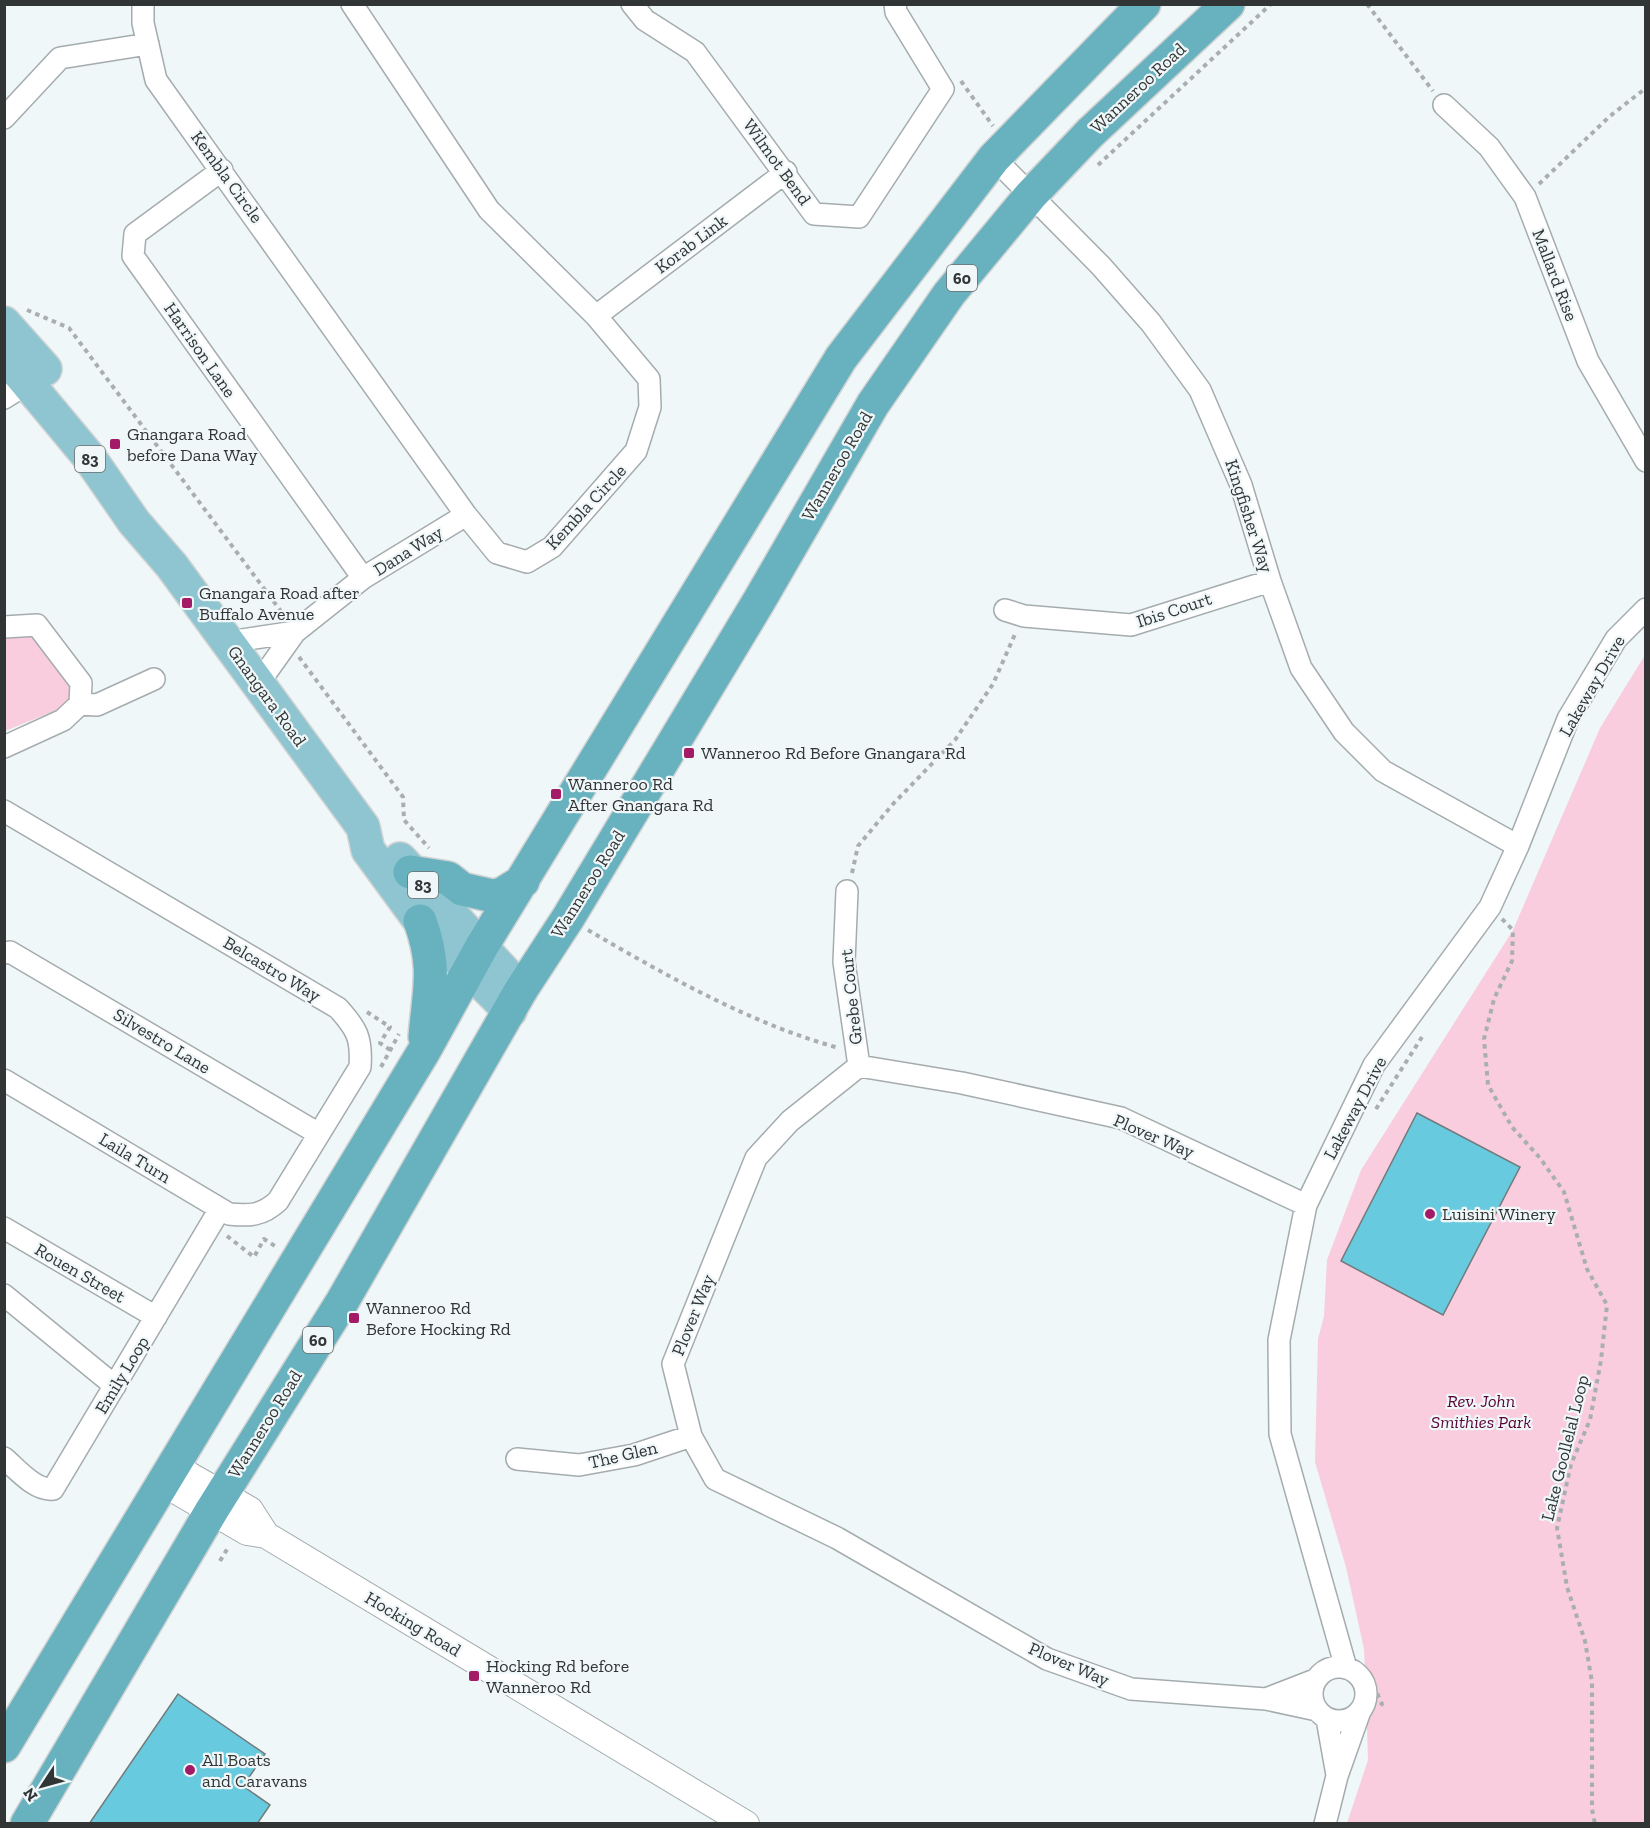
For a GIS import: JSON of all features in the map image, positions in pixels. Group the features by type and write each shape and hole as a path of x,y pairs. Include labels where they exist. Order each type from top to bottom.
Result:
{"highway":[{"path":"4,1746 424,1051 475,958 841,358 994,158 1144,4"},
{"name":"Wanneroo Road","path":"27,1824 217,1501 342,1302 516,1000 759,601 873,404 949,294 1031,195 1090,133 1228,4"},
{"path":"421,862 462,889 493,896 502,894 523,880"},
{"name":"83","path":"420,921 430,947 432,965 424,1051"}],"main road":[{"name":"Gnangara Road","path":"12,314 18,370 89,457 134,522 172,566 363,827 368,850 420,921 475,958 516,1000"},
{"name":"Gnangara Road","path":"363,827 381,834 421,862 475,958"}],"street":[{"name":"Kembla Circle","path":"143,4 143,23 156,80 466,515 497,553 527,562 552,547 636,452 650,407 649,379 596,316 489,210 352,4"},
{"name":"Wilmot Bend","path":"632,4 645,20 695,52 786,172 814,214 859,218 943,89 896,12 896,4"},
{"path":"4,118 60,58 148,44"},
{"name":"Mallard Rise","path":"1444,105 1489,147 1525,197 1588,361 1635,447 1646,461"},
{"name":"Kingfisher Way","path":"994,158 1101,266 1151,323 1200,390 1241,485 1270,581 1301,668 1344,732 1383,771 1518,846"},
{"name":"Harrison Lane","path":"222,170 135,234 133,256 363,579"},
{"name":"Korab Link","path":"596,316 786,172"},
{"name":"Dana Way","path":"258,684 295,632 363,579 466,515"},
{"name":"Ibis Court","path":"1014,613 1131,625 1270,581"},
{"name":"Lakeway Drive","path":"1355,1666 1334,1631 1280,1434 1279,1340 1306,1205 1374,1065 1500,911 1518,846 1568,719 1616,639 1646,609"},
{"path":"4,627 37,625 81,683 80,704 63,720 4,747"},
{"name":"Dana Way","path":"228,642 295,632"},
{"path":"80,704 97,705 154,679"},
{"name":"Belcastro Way","path":"4,811 338,1008 354,1025 361,1046 360,1067 278,1201 270,1209"},
{"name":"Grebe Court","path":"848,891 844,962 858,1060"},
{"name":"Silvestro Lane","path":"4,953 10,952 319,1134"},
{"name":"Plover Way","path":"1306,1205 1121,1118 858,1060 790,1121 756,1158 673,1364 691,1436 715,1479 837,1538 1047,1659 1131,1689 1266,1699 1322,1715"},
{"name":"Laila Turn","path":"4,1080 216,1216 229,1214 253,1216 270,1209"},
{"name":"Emily Loop","path":"4,1458 33,1482 46,1490 53,1489 216,1216"},
{"name":"Rouen Street","path":"4,1228 156,1317"},
{"path":"4,1295 114,1386"},
{"name":"The Glen","path":"518,1459 579,1465 634,1455 691,1436"},
{"name":"Hocking Road","path":"168,1474 217,1501 250,1510 266,1535 746,1824"},
{"name":"Lakeway Drive","path":"1319,1676 1334,1631"},
{"path":"1325,1824 1337,1776 1365,1702 1364,1684 1355,1666 1332,1667 1319,1676 1311,1698 1322,1715 1337,1776"},
{"name":"Plover Way","path":"1266,1699 1319,1676"},
{"path":"1322,1715 1345,1721 1360,1711"}],"path":[{"path":"1094,168 1271,4"},
{"path":"1367,4 1444,105"},
{"path":"1525,197 1610,116 1646,88"},
{"path":"12,314 69,328 295,632 298,655 403,797 404,820 421,862"},
{"path":"848,891 858,846 893,804 955,740 993,684 1014,613"},
{"path":"1497,927 1500,911"},
{"name":"Lake Goollelal Loop","path":"1500,911 1513,930 1512,961 1494,999 1484,1039 1488,1085 1512,1127 1540,1158 1564,1192 1587,1269 1607,1305 1601,1360 1590,1420 1571,1464 1557,1528 1567,1587 1584,1641 1592,1682 1592,1809 1595,1824"},
{"path":"568,918 661,971 747,1013 858,1060"},
{"path":"1374,1114 1424,1034"},
{"path":"216,1216 254,1257 264,1239 273,1248"},
{"path":"220,1561 226,1551"},
{"path":"1355,1666 1382,1704"}],"green space":[{"path":"35,632 74,686 72,701 57,710 5,731 5,635"},
{"name":"Rev. John Smithies Park","path":"1645,655 1645,1823 1347,1823 1368,1760 1366,1693 1364,1649 1346,1567 1315,1462 1318,1339 1324,1316 1327,1260 1361,1170 1513,930 1600,728"}],"building":[{"name":"Luisini Winery","path":"1417,1113 1520,1167 1443,1315 1341,1261"},
{"name":"All Boats and Caravans","path":"178,1694 265,1754 243,1786 270,1805 257,1824 89,1824"}],"place":[{"name":"Gnangara Road before Dana Way","path":"115,444"},
{"name":"Gnangara Road after Buffalo Avenue","path":"187,603"},
{"name":"Wanneroo Rd Before Gnangara Rd","path":"689,753"},
{"name":"Wanneroo Rd After Gnangara Rd","path":"556,794"},
{"name":"Luisini Winery","path":"1430,1214"},
{"name":"Wanneroo Rd Before Hocking Rd","path":"354,1318"},
{"name":"Hocking Rd before Wanneroo Rd","path":"474,1676"},
{"name":"All Boats and Caravans","path":"190,1770"}]}
